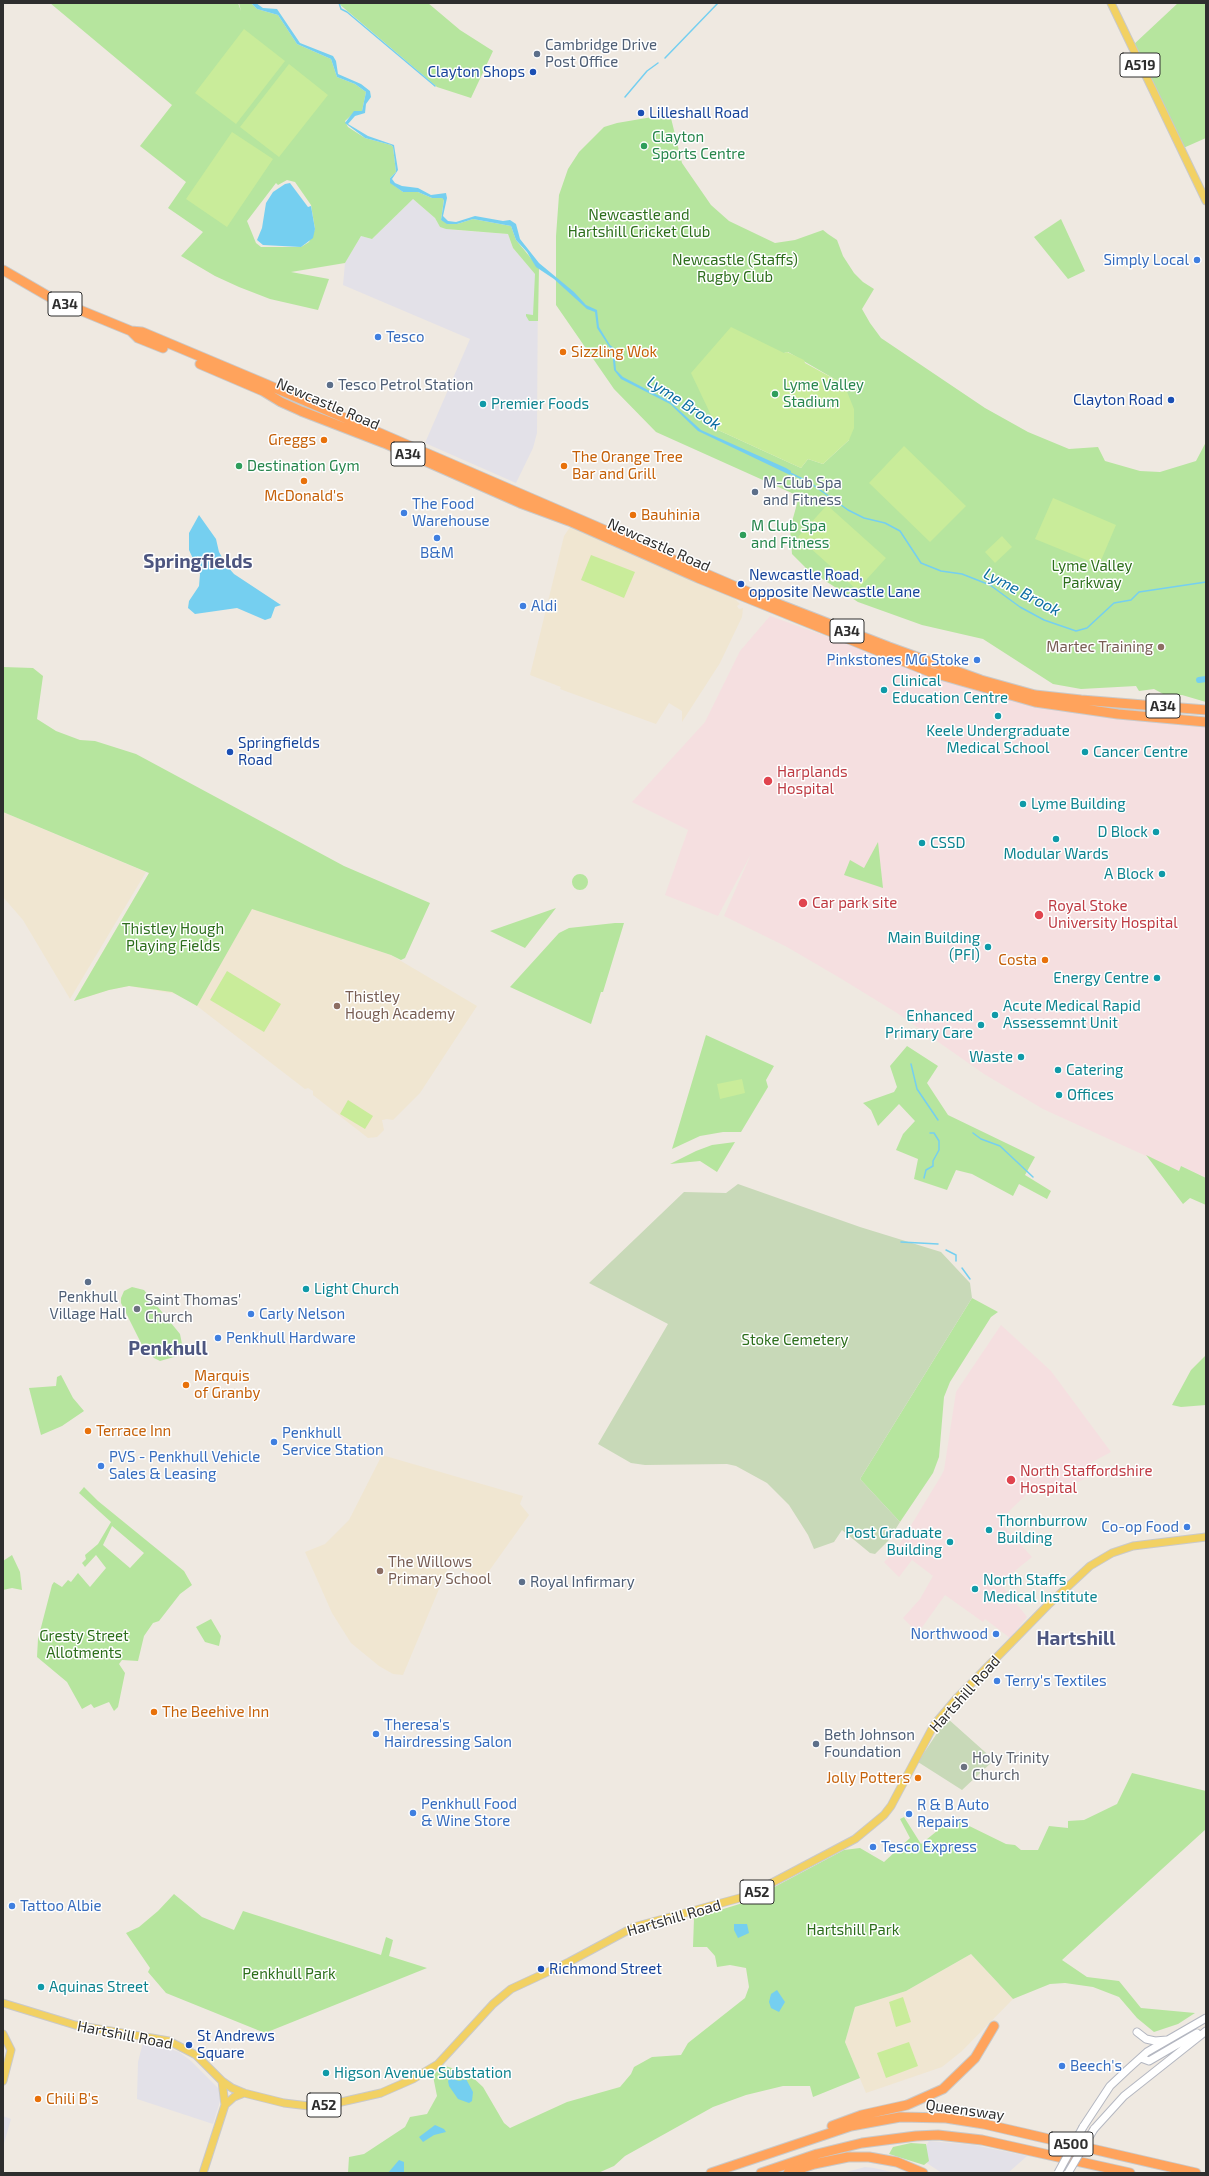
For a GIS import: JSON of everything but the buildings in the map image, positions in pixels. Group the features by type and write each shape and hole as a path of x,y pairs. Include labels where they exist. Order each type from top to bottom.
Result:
{"highway":[{"name":"Newcastle Road","path":"3,270 53,299 131,331 142,332 187,356 263,391 525,494 760,597 936,670 1035,695 1202,709"},
{"name":"Newcastle Road","path":"187,356 265,384 299,405 359,430 378,441 520,503 569,520 768,607 936,670 1035,702 1118,714 1206,722"},
{"path":"520,503 525,494"},
{"path":"753,2158 831,2126 862,2116 907,2105 943,2089 974,2058 994,2026"},
{"name":"Queensway","path":"711,2173 753,2158 869,2122 900,2117 946,2118 1018,2132 1196,2173"},
{"name":"Queensway","path":"761,2173 817,2154 862,2143 916,2136 938,2135 982,2140 1130,2173"},
{"path":"788,2173 830,2160 855,2157 897,2162 923,2173"}],"main road":[{"name":"A519","path":"1111,3 1206,201"},
{"name":"Hartshill Road","path":"3,2003 75,2025 169,2041 196,2055 222,2081 244,2093 309,2106 345,2102 381,2093 428,2071 438,2064 493,2004 511,1988 569,1962 634,1927 747,1896 846,1844 866,1831 892,1806 927,1736 953,1704 1048,1606 1090,1566 1112,1553 1133,1546 1206,1537"},
{"name":"Hartshill Road","path":"3,2008 21,2009"},
{"path":"1058,2173 1082,2127 1110,2086 1141,2058 1206,2018"},
{"path":"1141,2058 1149,2061 1206,2029"},
{"path":"1068,2173 1094,2129 1124,2096 1206,2029"},
{"path":"1137,2032 1146,2039 1155,2041 1169,2040"},
{"path":"3,2034 11,2050 3,2081"},
{"path":"203,2173 225,2105 222,2081"},
{"path":"225,2105 234,2097 244,2093"}],"shaded area":[{"path":"413,199 435,218 440,227 454,230 508,234 513,248 538,277 537,433 533,448 516,483 425,443 470,339 343,285 345,263 361,236 372,239"},
{"path":"570,527 734,598 740,604 737,606 739,609 743,608 742,617 720,663 682,722 682,711 669,703 656,724 560,689 561,687 530,675 564,536"},
{"name":"Royal Stoke University Hospital","path":"770,616 834,639 919,673 953,684 1083,714 1206,726 1206,1178 1182,1166 1179,1171 1043,1109 984,1074 897,1013 840,978 787,947 724,916 751,854 718,916 665,895 688,830 632,802 705,722 740,651"},
{"path":"3,812 146,872 70,999 23,920 3,897"},
{"name":"Thistley Hough Academy","path":"149,873 391,955 477,1006 420,1093 393,1120 382,1120 384,1130 377,1137 368,1138 313,1095 313,1091 308,1088 305,1089 197,1006 176,994 129,986 109,990 74,1001"},
{"name":"North Staffordshire Hospital","path":"1001,1325 1051,1371 1111,1452 1083,1467 1088,1477 1076,1483 1035,1486 999,1521 1032,1557 1000,1583 1027,1617 1010,1638 985,1619 983,1622 945,1595 918,1633 903,1618 920,1599 933,1576 912,1560 899,1577 884,1562 896,1550 944,1470 956,1392"},
{"name":"The Willows Primary School","path":"382,1455 523,1496 520,1504 529,1515 484,1578 449,1565 403,1675 393,1674 379,1666 351,1643 332,1613 305,1552 325,1544 349,1520"},
{"path":"971,1954 1013,1999 962,2051 942,2067 866,2093 845,2042 855,2007 906,1991"},
{"path":"143,2042 179,2052 191,2061 220,2090 221,2098 213,2124 137,2099 138,2062"},
{"path":"3,2116 11,2119 3,2147"},
{"path":"929,2141 974,2145 1027,2156 1008,2173 942,2173 919,2158"},
{"path":"865,2167 874,2168 896,2173 843,2173"}],"green space":[{"path":"50,3 238,3 241,11 239,3 251,3 257,9 278,15 297,44 331,59 337,77 355,84 366,92 362,111 356,111 345,121 348,127 365,138 391,145 393,147 396,172 390,178 391,183 403,192 418,192 432,198 444,199 441,220 457,224 473,219 511,226 516,240 539,268 538,321 529,321 526,316 526,314 533,315 535,274 513,248 508,234 446,229 440,227 435,218 413,199 372,239 361,236 345,263 291,272 329,279 318,310 270,299 239,287 215,276 181,256 203,232 168,208 186,182 140,146 172,105","holes":["287,180 295,182 311,205 315,229 309,242 301,247 261,247 256,243 247,221 276,183 278,185"]},
{"path":"338,3 428,3 460,30 493,51 471,98 437,87"},
{"path":"1178,3 1206,3 1206,138 1181,149 1132,46"},
{"path":"244,29 285,61 236,124 195,93"},
{"path":"289,64 328,95 279,157 240,127"},
{"name":"Lyme Valley Parkway","path":"670,114 682,163 711,205 729,221 775,243 795,240 823,230 837,240 843,256 854,273 863,282 874,289 862,309 881,338 985,408 1028,432 1069,449 1098,447 1105,461 1140,471 1160,472 1196,461 1206,442 1206,702 1182,695 1167,696 1154,689 1139,691 1136,686 1081,689 1053,684 983,639 922,625 858,602 807,569 792,554 790,529 800,493 794,494 656,432 614,389 556,305 556,236 559,195 568,169 579,152 604,127 617,123","holes":["788,352 838,381 849,440 823,464 808,459 801,468 718,430 784,353"]},
{"path":"232,132 273,159 227,227 186,199"},
{"path":"1061,219 1085,271 1068,279 1034,237"},
{"name":"Lyme Valley Stadium","path":"731,327 784,353 787,352 804,360 805,363 838,381 846,389 854,409 854,428 849,440 823,464 808,459 801,468 718,430 691,373"},
{"path":"904,446 966,506 930,542 869,483"},
{"path":"1053,498 1116,525 1099,565 1035,539"},
{"path":"827,505 886,558 857,590 798,537"},
{"path":"1002,536 1012,547 995,563 985,552"},
{"path":"591,555 635,572 624,598 581,580"},
{"name":"Thistley Hough Playing Fields","path":"3,667 33,668 43,676 37,719 56,731 80,740 95,741 136,754 344,866 430,903 405,958 401,960 391,955 252,909 197,1006 172,992 129,986 109,990 74,1001 149,873 3,812"},
{"path":"878,842 883,888 844,875 850,860 864,868"},
{"path":"580,874 587,879 588,882 583,889 580,890 573,885 572,882 577,875"},
{"path":"556,908 525,948 490,931"},
{"path":"624,923 603,992 601,992 591,1024 510,987 559,933 569,928"},
{"path":"227,971 281,1004 264,1032 210,1000"},
{"path":"706,1035 774,1066 766,1080 768,1087 741,1132 723,1132 700,1136 672,1149"},
{"path":"907,1046 938,1066 927,1083 948,1115 1035,1157 1025,1175 1051,1191 1047,1199 1019,1184 1013,1196 972,1174 956,1170 947,1190 914,1179 918,1159 896,1150 903,1134 915,1121 899,1104 878,1126 871,1110 863,1103 894,1092 897,1087 890,1066"},
{"path":"742,1079 745,1093 720,1099 717,1084"},
{"path":"348,1100 373,1116 365,1129 340,1114"},
{"path":"735,1142 717,1172 700,1161 670,1164 712,1145"},
{"path":"1146,1155 1179,1171 1181,1166 1206,1178 1206,1205 1190,1198 1183,1204"},
{"name":"Stoke Cemetery","path":"738,1184 860,1227 941,1252 970,1283 972,1298 860,1479 900,1522 888,1541 875,1554 870,1553 842,1530 834,1542 814,1549 808,1535 789,1505 767,1483 736,1466 727,1464 645,1465 631,1463 598,1444 668,1324 589,1283 684,1192 726,1193"},
{"path":"132,1287 144,1290 180,1334 182,1344 179,1352 174,1357 160,1361 154,1358 142,1345 121,1303 121,1298 124,1291"},
{"path":"972,1298 998,1312 991,1317 950,1382 944,1397 939,1457 933,1473 900,1522 860,1479"},
{"path":"1206,1355 1206,1405 1181,1407 1172,1405 1191,1370"},
{"path":"61,1375 73,1398 84,1411 62,1426 41,1435 29,1388 56,1386 57,1377"},
{"name":"Gresty Street Allotments","path":"84,1487 98,1501 184,1571 192,1585 180,1594 159,1621 153,1623 144,1636 138,1661 122,1660 119,1664 125,1673 118,1707 114,1711 109,1702 94,1708 91,1704 82,1709 67,1682 37,1657 38,1639 54,1582 62,1587 68,1580 71,1582 78,1573 90,1587 106,1568 96,1555 85,1567 82,1563 86,1559 85,1555 98,1544 111,1522 79,1493","holes":["112,1526 144,1553 130,1568 103,1545"]},
{"path":"12,1555 20,1572 22,1590 12,1588 3,1590 3,1561"},
{"path":"211,1619 221,1636 219,1646 205,1642 196,1627"},
{"path":"947,1718 994,1760 962,1790 918,1762"},
{"name":"Hartshill Park","path":"1132,1773 1206,1791 1206,1829 1062,1960 1087,1977 1119,1981 1141,2008 1195,2013 1178,2024 1154,2032 1137,2018 1119,1997 1093,1987 1065,1983 1050,1984 1013,1999 971,1954 906,1991 855,2007 845,2042 860,2078 813,2097 810,2086 783,2086 746,2095 713,2107 625,2156 614,2166 598,2173 348,2173 349,2157 364,2154 405,2127 410,2117 427,2114 437,2096 433,2076 442,2065 468,2073 483,2087 504,2123 510,2128 567,2102 620,2087 631,2074 634,2067 652,2057 681,2055 688,2043 745,1998 749,1987 746,1968 730,1965 717,1967 715,1956 707,1947 693,1947 694,1918 746,1902 844,1850 860,1848 884,1862 910,1838 900,1819 904,1817 921,1844 937,1831 942,1820 957,1820 1006,1844 1015,1845 1021,1850 1038,1850 1049,1826 1068,1828 1068,1821 1084,1820 1117,1804"},
{"name":"Penkhull Park","path":"174,1894 202,1917 234,1930 243,1911 381,1955 386,1937 393,1940 389,1956 427,1968 265,2033 166,1993 148,1972 150,1968 126,1933 139,1927 158,1911"},
{"path":"903,1997 911,2022 896,2027 889,2002"},
{"path":"909,2042 918,2066 886,2078 877,2053"},
{"path":"911,2143 926,2144 929,2161 924,2165 889,2154 893,2147"}],"water":[{"path":"251,3 256,3 263,8 277,9 300,43 333,56 336,61 338,74 361,84 370,91 371,97 366,104 365,113 355,116 348,124 368,136 394,145 398,170 392,179 395,183 402,186 418,188 431,195 446,193 447,198 443,216 448,221 456,222 475,216 503,221 510,220 516,224 520,239 539,263 574,292 586,305 597,310 599,327 610,345 614,348 616,370 623,377 669,401 701,430 786,468 791,471 790,475 698,431 670,404 621,379 614,370 612,351 597,328 595,312 587,309 554,279 536,267 527,252 516,240 511,226 473,219 457,224 447,224 441,220 444,200 442,198 432,198 418,192 403,192 390,183 390,178 396,172 393,147 391,145 365,138 345,123 354,111 362,111 366,92 355,84 337,77 331,59 297,44 278,15 257,9"},
{"path":"290,183 308,207 311,206 315,229 313,238 301,247 263,245 257,240 262,228 266,203 273,192 285,184"},
{"path":"199,515 216,539 219,552 227,566 234,574 281,605 275,607 271,618 265,620 237,608 195,614 188,608 189,601 199,586 200,574 189,550 189,533"},
{"path":"734,1924 747,1924 749,1933 738,1938 734,1930"},
{"path":"777,1990 785,2002 779,2012 771,2008 769,2002 771,1994"},
{"path":"450,2078 459,2081 466,2079 473,2092 472,2101 469,2103 458,2099 449,2086 448,2081"},
{"path":"435,2125 444,2129 446,2132 434,2135 423,2142 419,2137"},
{"path":"399,2160 404,2162 404,2173 388,2173"}],"waterway":[{"path":"339,3 341,9 347,12 435,86"},
{"path":"665,58 718,3"},
{"path":"625,97 647,71 658,63"},
{"name":"Lyme Brook","path":"790,473 809,482 848,510 864,518 885,523 900,531 921,563 941,571 962,574 990,585 1020,607 1044,620 1076,631 1087,628 1114,603 1131,600 1139,592 1206,582"},
{"path":"1199,680 1206,679"},
{"path":"911,1064 917,1089 938,1120"},
{"path":"924,1178 926,1170 933,1166 933,1161 939,1150 939,1141 934,1133 930,1133"},
{"path":"973,1133 981,1139 1000,1146 1033,1177"},
{"path":"901,1242 938,1244"},
{"path":"946,1250 956,1255 956,1261"},
{"path":"962,1268 970,1279"}],"place":[{"name":"Cambridge Drive Post Office","path":"537,54"},
{"name":"Clayton Shops","path":"533,72"},
{"name":"Lilleshall Road","path":"641,113"},
{"name":"Clayton Sports Centre","path":"644,146"},
{"name":"Simply Local","path":"1197,260"},
{"name":"Tesco","path":"378,337"},
{"name":"Sizzling Wok","path":"563,352"},
{"name":"Tesco Petrol Station","path":"330,385"},
{"name":"Lyme Valley Stadium","path":"775,394"},
{"name":"Clayton Road","path":"1171,400"},
{"name":"Premier Foods","path":"483,404"},
{"name":"Greggs","path":"324,440"},
{"name":"Destination Gym","path":"239,466"},
{"name":"The Orange Tree Bar and Grill","path":"564,466"},
{"name":"McDonald's","path":"304,481"},
{"name":"M-Club Spa and Fitness","path":"755,492"},
{"name":"The Food Warehouse","path":"404,513"},
{"name":"Bauhinia","path":"633,515"},
{"name":"M Club Spa and Fitness","path":"743,535"},
{"name":"B&M","path":"437,538"},
{"name":"Newcastle Road, opposite Newcastle Lane","path":"741,584"},
{"name":"Aldi","path":"523,606"},
{"name":"Martec Training","path":"1161,647"},
{"name":"Pinkstones MG Stoke","path":"977,660"},
{"name":"Clinical Education Centre","path":"884,690"},
{"name":"Keele Undergraduate Medical School","path":"998,716"},
{"name":"Springfields Road","path":"230,752"},
{"name":"Cancer Centre","path":"1085,752"},
{"name":"Harplands Hospital","path":"768,781"},
{"name":"Lyme Building","path":"1023,804"},
{"name":"D Block","path":"1156,832"},
{"name":"Modular Wards","path":"1056,839"},
{"name":"CSSD","path":"922,843"},
{"name":"A Block","path":"1162,874"},
{"name":"Car park site","path":"803,903"},
{"name":"Royal Stoke University Hospital","path":"1039,915"},
{"name":"Main Building (PFI)","path":"988,947"},
{"name":"Costa","path":"1045,960"},
{"name":"Energy Centre","path":"1157,978"},
{"name":"Thistley Hough Academy","path":"337,1006"},
{"name":"Acute Medical Rapid Assessemnt Unit","path":"995,1015"},
{"name":"Enhanced Primary Care","path":"981,1025"},
{"name":"Waste","path":"1021,1057"},
{"name":"Catering","path":"1058,1070"},
{"name":"Offices","path":"1059,1095"},
{"name":"Penkhull Village Hall","path":"88,1282"},
{"name":"Light Church","path":"306,1289"},
{"name":"Saint Thomas' Church","path":"137,1309"},
{"name":"Carly Nelson","path":"251,1314"},
{"name":"Penkhull Hardware","path":"218,1338"},
{"name":"Marquis of Granby","path":"186,1385"},
{"name":"Terrace Inn","path":"88,1431"},
{"name":"Penkhull Service Station","path":"274,1442"},
{"name":"PVS - Penkhull Vehicle Sales & Leasing","path":"101,1466"},
{"name":"North Staffordshire Hospital","path":"1011,1480"},
{"name":"Co-op Food","path":"1187,1527"},
{"name":"Thornburrow Building","path":"989,1530"},
{"name":"Post Graduate Building","path":"950,1542"},
{"name":"The Willows Primary School","path":"380,1571"},
{"name":"Royal Infirmary","path":"522,1582"},
{"name":"North Staffs Medical Institute","path":"975,1589"},
{"name":"Northwood","path":"996,1634"},
{"name":"Terry's Textiles","path":"997,1681"},
{"name":"The Beehive Inn","path":"154,1712"},
{"name":"Theresa's Hairdressing Salon","path":"376,1734"},
{"name":"Beth Johnson Foundation","path":"816,1744"},
{"name":"Holy Trinity Church","path":"964,1767"},
{"name":"Jolly Potters","path":"918,1778"},
{"name":"Penkhull Food & Wine Store","path":"413,1813"},
{"name":"R & B Auto Repairs","path":"909,1814"},
{"name":"Tesco Express","path":"873,1847"},
{"name":"Tattoo Albie","path":"12,1906"},
{"name":"Richmond Street","path":"541,1969"},
{"name":"Aquinas Street","path":"41,1987"},
{"name":"St Andrews Square","path":"189,2045"},
{"name":"Beech's","path":"1062,2066"},
{"name":"Higson Avenue Substation","path":"326,2073"},
{"name":"Chili B's","path":"38,2099"}],"district":[{"name":"Springfields","path":"198,562"},
{"name":"Penkhull","path":"168,1349"},
{"name":"Hartshill","path":"1076,1639"}],"park label":[{"name":"Newcastle and Hartshill Cricket Club","path":"639,224"},
{"name":"Newcastle (Staffs) Rugby Club","path":"735,268"}]}
